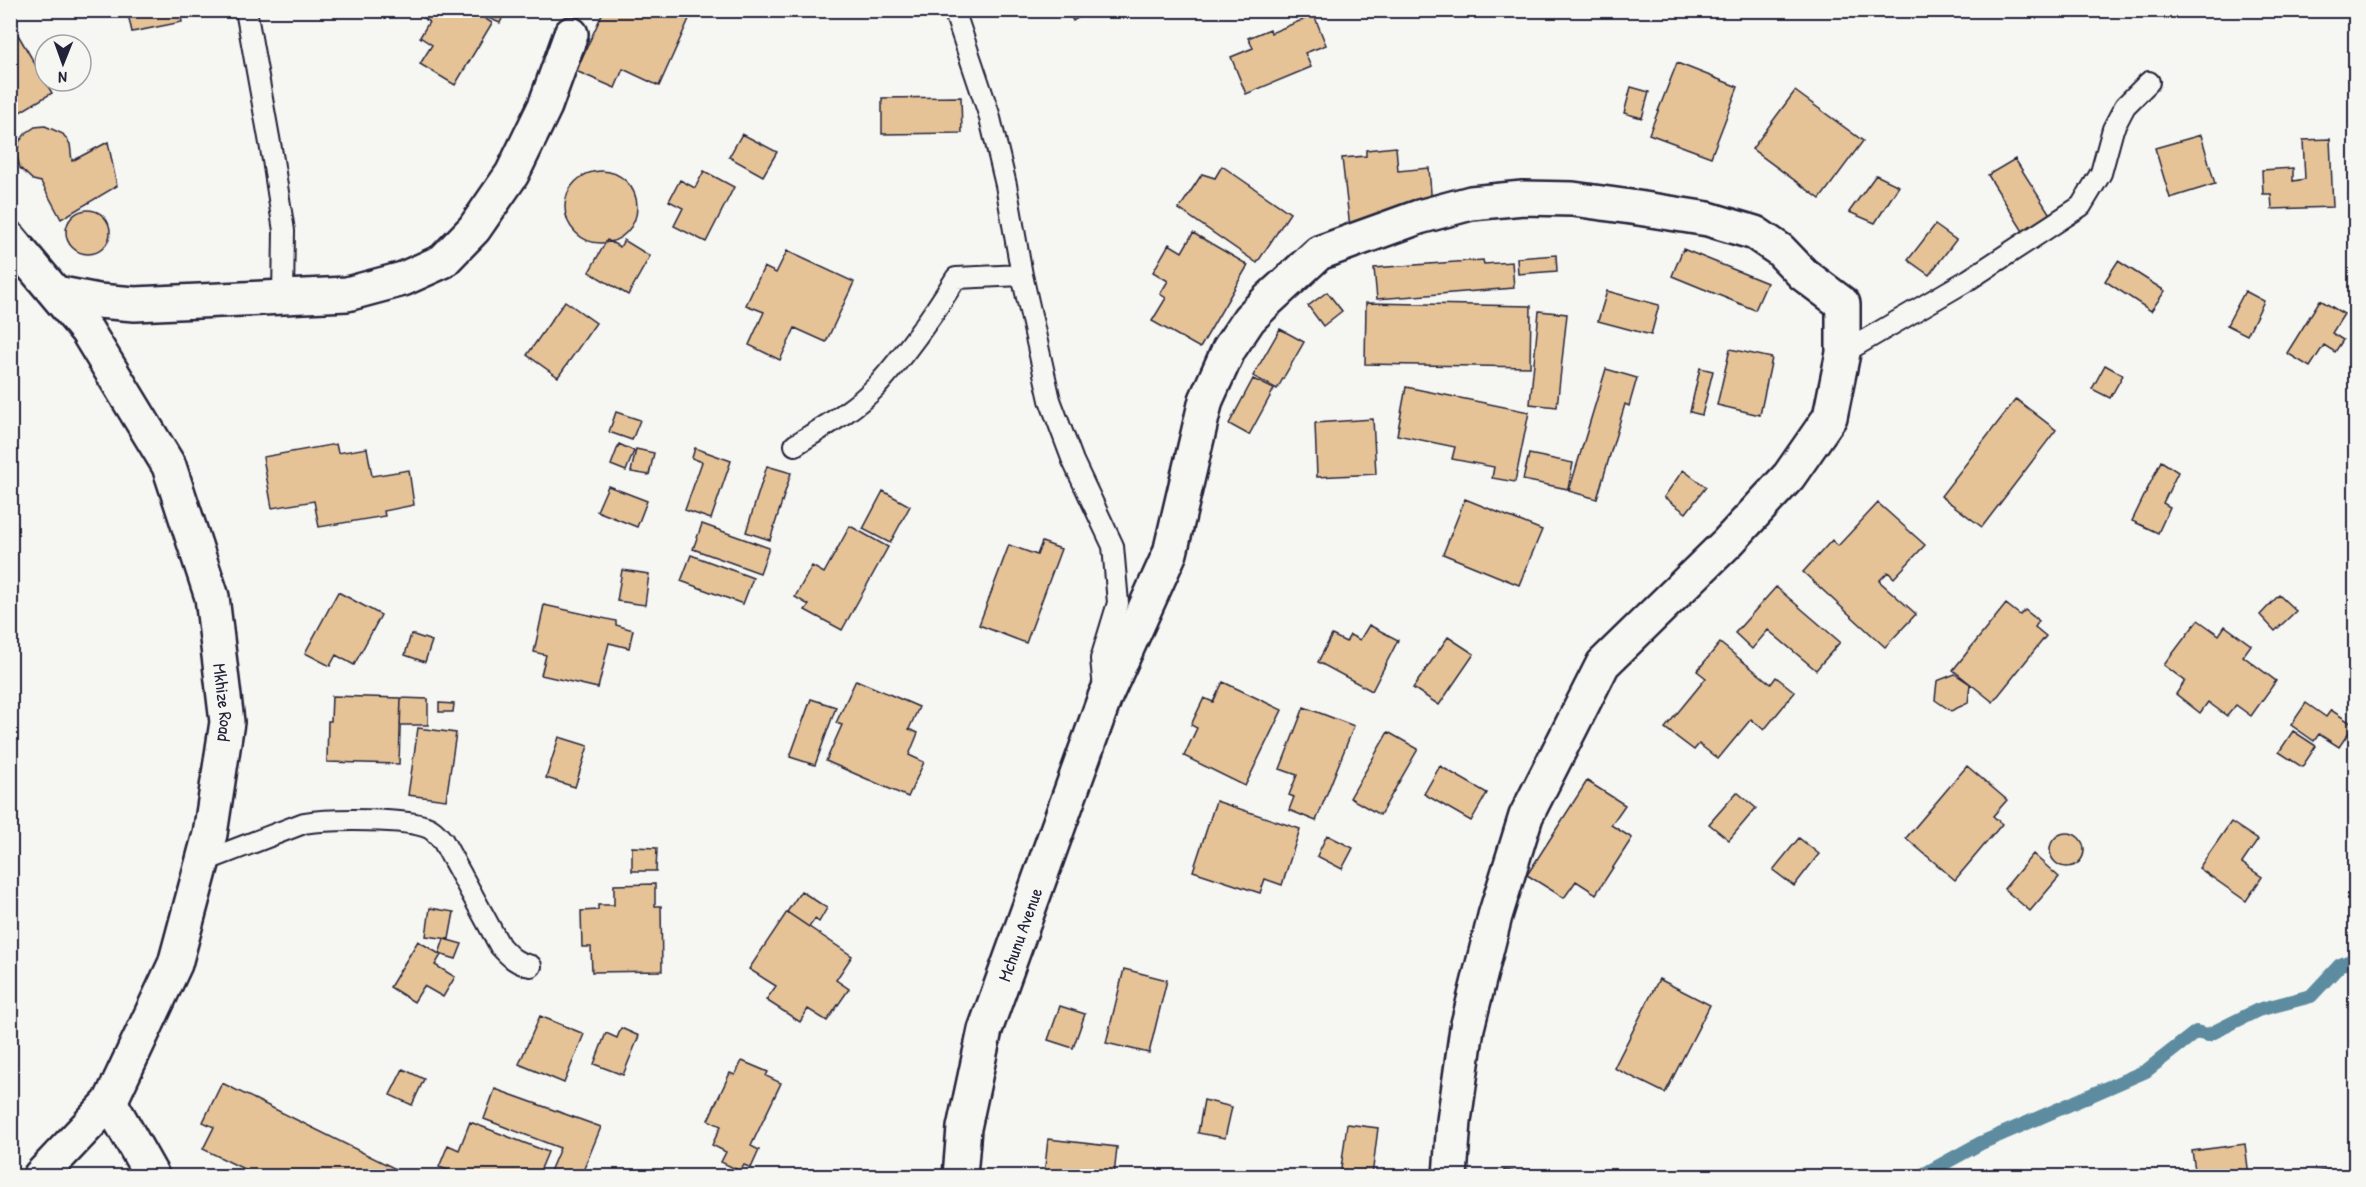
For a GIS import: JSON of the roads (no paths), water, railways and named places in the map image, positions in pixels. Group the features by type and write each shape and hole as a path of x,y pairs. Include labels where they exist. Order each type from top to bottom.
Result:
{"street":[{"path":"56,292 98,302 135,304 347,294 403,279 443,261 474,229 512,174 545,106 571,34"},
{"name":"Mchunu Avenue","path":"960,1176 964,1128 985,1030 1105,697 1170,553 1206,400 1229,349 1249,319 1319,253 1419,217 1471,202 1523,198 1573,199 1708,219 1755,233 1780,250 1803,274 1843,304 1843,353"},
{"name":"Mkhize Road","path":"10,239 87,331 169,466 212,597 227,722 210,834 175,964 110,1102 40,1176"},
{"path":"1450,1176 1454,1121 1467,1028 1495,916 1526,816 1603,664 1728,542 1789,476 1830,417 1843,353"},
{"path":"110,1102 152,1176"}],"lane":[{"path":"246,10 284,231 283,297"},
{"path":"954,10 989,114 1006,185 1022,275 1050,400 1073,460 1113,546 1118,603 1101,659 1105,697"},
{"path":"1843,353 1968,280 2081,206 2101,173 2113,129 2125,106 2150,82"},
{"path":"795,445 831,422 876,387 937,309 956,278 1022,275"},
{"path":"202,862 304,823 321,820 418,824 431,829 443,841 500,946 510,958 522,965 531,966"}],"waterway":[{"path":"1921,1176 1981,1143 2146,1071 2196,1032 2208,1035 2258,1010 2311,996 2340,965 2356,959"}]}
